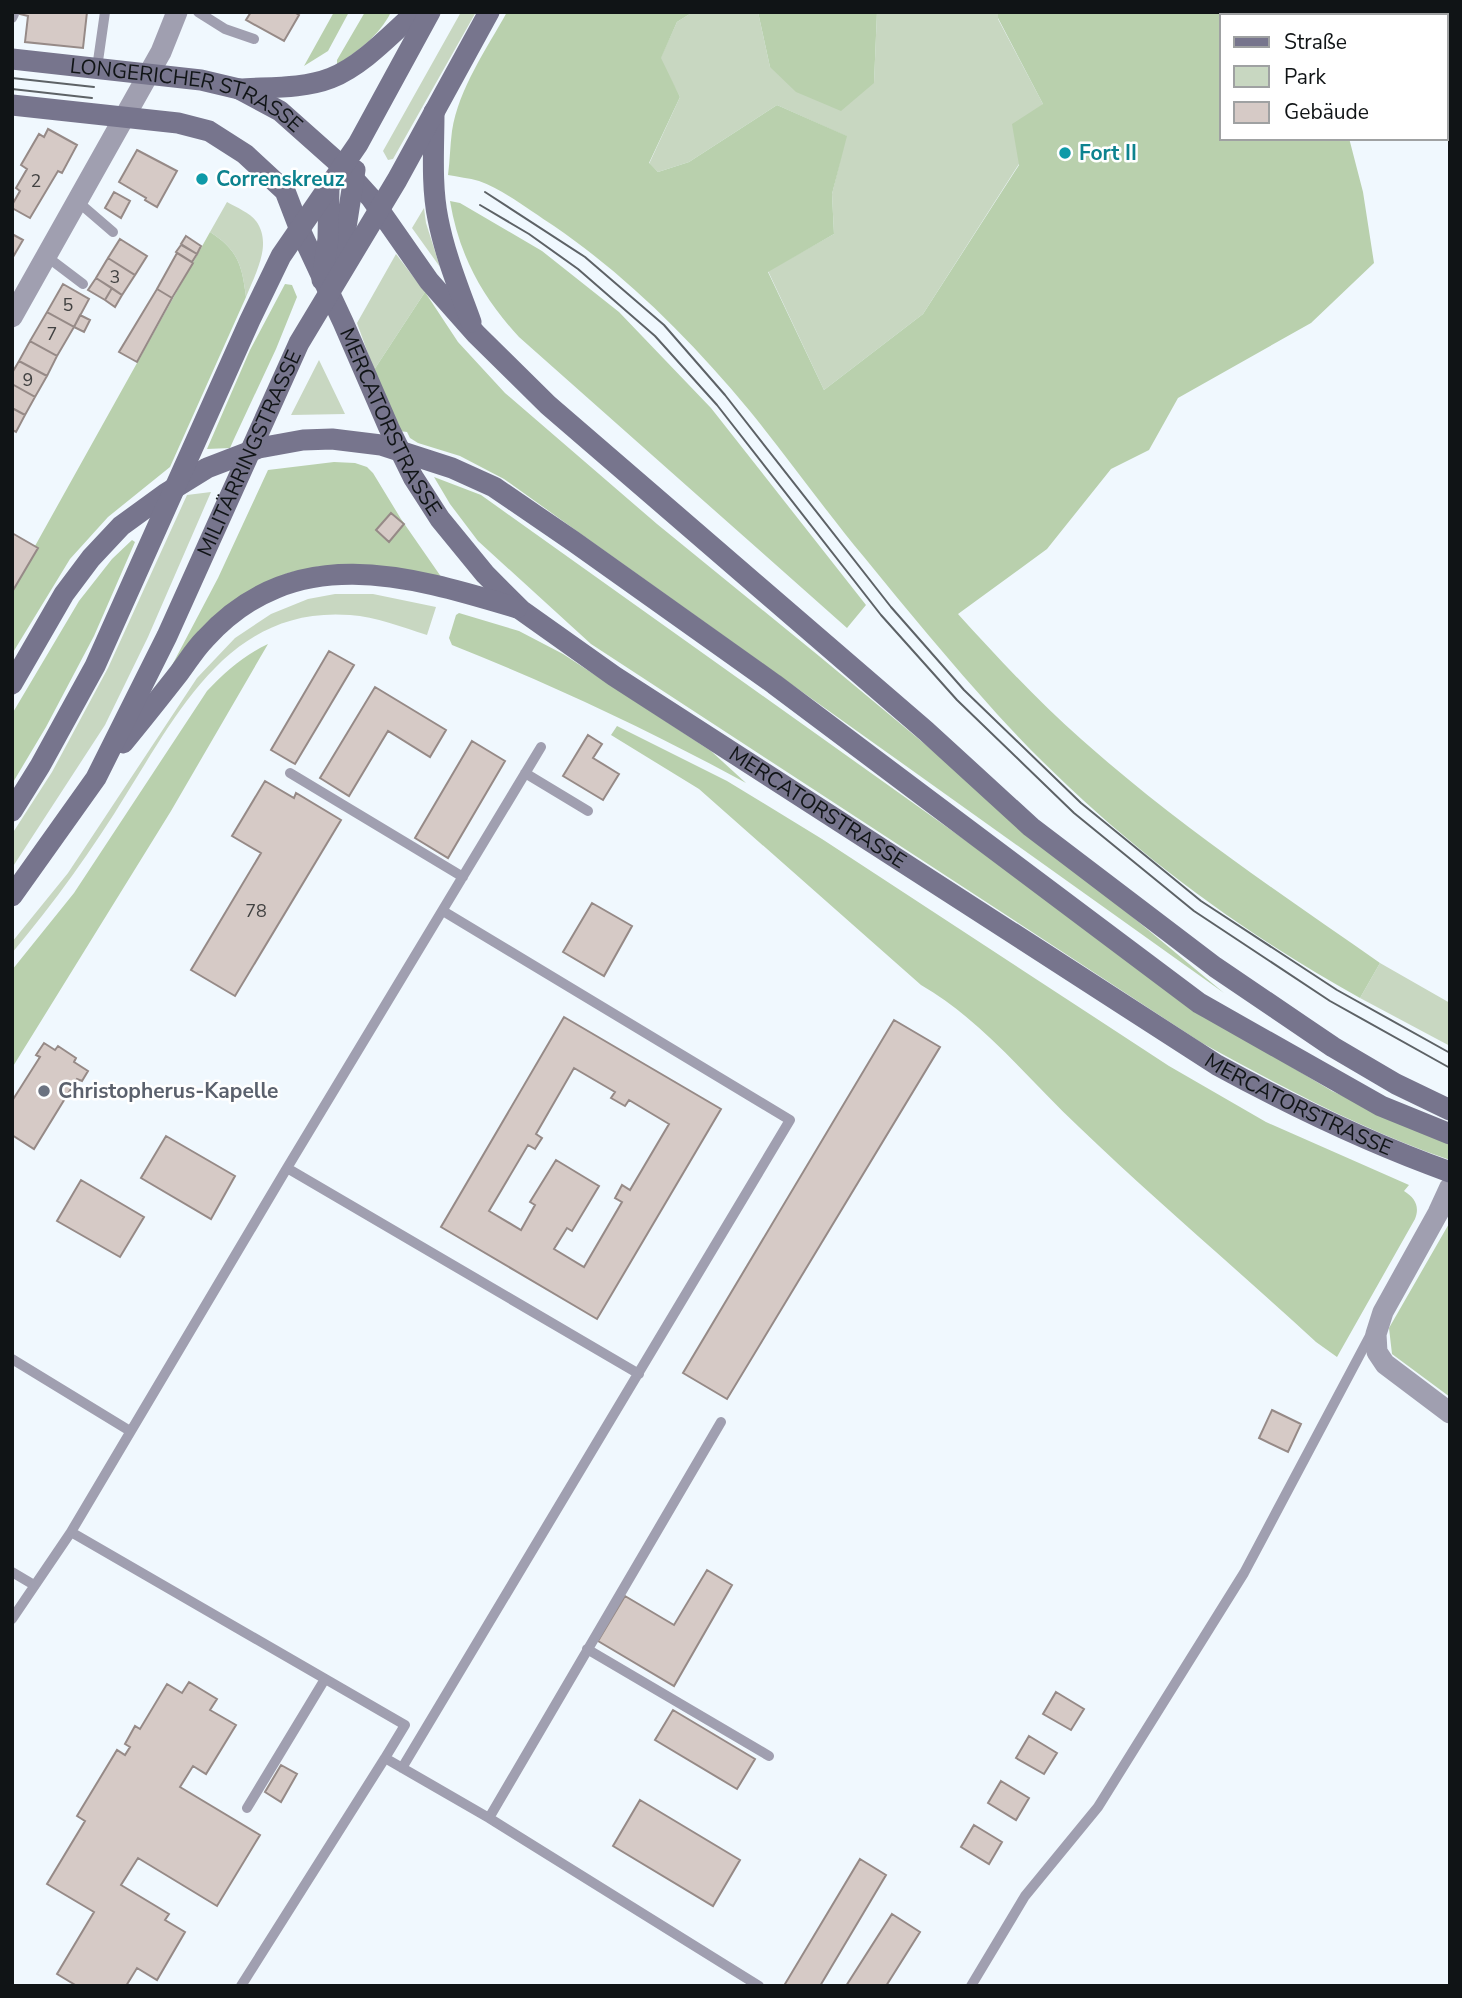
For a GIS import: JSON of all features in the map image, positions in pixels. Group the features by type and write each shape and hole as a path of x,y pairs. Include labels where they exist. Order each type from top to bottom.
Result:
{"main road":[{"path":"239,89 304,84 329,79 353,67 416,12"},
{"path":"12,811 95,666 187,458 276,267 300,230 349,173 358,144 430,12"},
{"name":"MILITÄRRINGSTRASSE","path":"12,896 96,778 167,636 257,433 367,204 397,180 489,12"},
{"name":"LONGERICHER STRASSE","path":"12,59 201,80 239,89 280,111 349,173"},
{"name":"LONGERICHER STRASSE","path":"12,105 178,123 209,131 246,154 285,191 300,230 330,281"},
{"path":"434,109 438,220 451,267 476,334"},
{"path":"316,141 325,199 330,281"},
{"path":"349,173 367,204 429,281 476,334 548,405 926,730 1031,827 1225,975 1333,1047 1396,1084 1450,1110"},
{"path":"285,191 303,201 325,199 367,204"},
{"path":"330,281 367,204"},
{"name":"MERCATORSTRASSE","path":"330,281 343,322 389,429 413,477 460,545 521,610 614,676 1217,1065 1364,1139 1450,1172"},
{"path":"12,684 64,594 91,558 121,526 165,494 207,468 259,448 303,440 332,439 381,445 452,468 494,487 774,684 1199,1003 1381,1106 1450,1134"},
{"path":"96,778 205,638 264,592 292,581 327,574 361,573 398,578 521,610"}],"street":[{"path":"12,317 161,52 177,12"},
{"path":"1450,1187 1383,1312 1376,1334 1377,1352 1381,1358 1399,1376 1450,1413"}],"lane":[{"path":"97,68 105,12"},
{"path":"198,12 225,29 254,39"},
{"path":"77,201 113,232"},
{"path":"46,257 83,284"},
{"path":"12,1619 71,1532 541,747"},
{"path":"290,773 463,877"},
{"path":"525,773 588,811"},
{"path":"402,1768 790,1120 443,911"},
{"path":"287,1168 639,1374"},
{"path":"971,1986 1025,1896 1098,1807 1244,1573 1383,1312"},
{"path":"12,1359 130,1431"},
{"path":"489,1818 721,1422"},
{"path":"71,1532 405,1726 241,1986"},
{"path":"12,1572 34,1586"},
{"path":"587,1649 769,1756"},
{"path":"247,1808 325,1679"},
{"path":"385,1758 489,1818 759,1986"}],"green space":[{"path":"334,12 349,12 328,51 304,66"},
{"path":"365,12 391,12 361,48 337,65 337,60"},
{"path":"461,12 476,12 393,159 388,160 383,151"},
{"path":"507,12 693,12 677,22 661,58 680,97 649,163 658,172 689,162 777,105 847,136 832,194 834,234 768,272 824,390 923,314 1019,165 1012,124 1043,104 998,18 998,12 1450,12 1450,30 1448,14 1220,14 1220,140 1350,140 1363,192 1374,263 1311,323 1178,398 1149,450 1111,469 1047,549 958,614 1049,709 1116,770 1227,856 1380,963 1360,998 1261,938 1167,871 1079,796 1037,756 913,617 727,384 681,334 633,288 554,226 508,196 479,181 448,175 452,131 474,70"},
{"path":"693,12 758,12 770,67 874,83 877,12 998,12 998,19 1043,104 1019,164 923,314 824,390 768,271 834,234 832,194 846,136 777,105 689,162 658,172 649,164 680,97 660,59 677,22"},
{"path":"758,12 877,12 874,83 841,111 796,92 770,67"},
{"path":"450,201 460,203 542,251 619,312 711,408 866,605 847,628 519,337 483,291 474,274 459,239"},
{"path":"227,202 256,221 263,239 261,259 246,297 237,259 227,245 210,232"},
{"path":"424,208 426,223 440,267 412,228"},
{"path":"210,232 227,245 237,259 246,297 170,467 108,517 70,559 12,654 12,592"},
{"path":"396,254 425,292 374,370 357,323"},
{"path":"285,284 292,285 297,297 230,448 207,449 250,350"},
{"path":"425,292 458,342 505,393 657,524 1224,993 504,479 460,456 418,443 410,438 407,432 399,431 374,370"},
{"path":"319,360 345,414 291,415"},
{"path":"334,462 355,463 367,467 373,473 444,581 321,566 288,573 258,586 234,602 169,671 218,578 268,470"},
{"path":"434,477 481,495 1240,1036 1332,1091 1450,1144 1450,1160 1354,1121 1202,1043 591,644 478,541 450,504"},
{"path":"211,492 148,637 105,725 12,868 12,834 52,772 108,668 187,495"},
{"path":"132,540 135,542 94,636 46,727 12,784 12,714 79,601 112,559"},
{"path":"335,594 373,594 436,607 427,635 360,616 309,617 273,627 242,645 214,668 190,697 87,855 12,953 12,942 68,873 197,678 235,638 271,614 308,599"},
{"path":"459,613 519,631 563,654 711,751 746,783 601,709 452,645 449,638"},
{"path":"268,644 171,811 12,1068 12,970 74,893 207,691 235,664"},
{"path":"617,726 727,781 822,839 1169,1066 1266,1122 1409,1185 1404,1191 1415,1203 1415,1219 1337,1357 1316,1342 1138,1182 965,1015 921,985 699,789 611,735"},
{"path":"1380,963 1450,1003 1450,1046 1360,998"},
{"path":"1450,1222 1450,1397 1392,1354 1389,1328"}],"building":[{"path":"12,12 87,12 83,48 25,42 28,16"},
{"path":"251,12 294,12 299,15 284,41 246,20"},
{"path":"48,129 77,145 62,173 58,171 30,218 12,208 12,205 20,191 16,188 27,169 21,165 39,134 44,137"},
{"path":"137,150 177,171 157,207 119,182"},
{"path":"114,192 130,201 121,218 105,208"},
{"path":"12,234 23,240 13,257 12,257"},
{"path":"186,236 201,246 197,254 181,244"},
{"path":"120,239 147,256 135,275 108,258"},
{"path":"181,245 197,254 192,262 176,252"},
{"path":"177,253 193,263 172,298 157,289"},
{"path":"108,258 135,275 122,295 96,278"},
{"path":"96,278 112,288 105,300 88,290"},
{"path":"63,284 89,299 74,327 47,312"},
{"path":"112,288 122,295 115,307 105,300"},
{"path":"157,289 172,298 137,362 119,352"},
{"path":"47,312 74,327 57,356 30,341"},
{"path":"80,315 90,320 84,332 74,327"},
{"path":"30,341 57,356 47,376 19,361"},
{"path":"19,361 47,376 35,397 12,384 12,373"},
{"path":"12,384 35,397 25,415 12,408"},
{"path":"12,408 25,415 16,432 12,430"},
{"path":"391,513 404,524 389,542 376,530"},
{"path":"12,533 38,548 12,592"},
{"path":"329,651 354,665 295,764 271,750"},
{"path":"375,687 446,730 430,757 388,731 349,796 320,778"},
{"path":"588,735 602,744 593,758 619,774 603,800 563,776"},
{"path":"472,741 505,761 448,858 415,838"},
{"path":"265,781 294,798 296,793 341,820 235,996 191,970 261,853 232,836"},
{"path":"592,903 632,926 604,976 563,952"},
{"path":"564,1017 721,1109 597,1319 441,1227","holes":["574,1068 615,1092 611,1098 625,1106 629,1100 669,1124 630,1190 622,1185 615,1198 622,1202 584,1267 554,1249 567,1228 572,1231 599,1186 556,1160 530,1202 535,1205 521,1230 489,1211 528,1145 535,1149 542,1138 536,1134"]},
{"path":"894,1020 940,1047 727,1399 683,1373"},
{"name":"Christopherus-Kapelle","path":"44,1043 55,1050 58,1046 76,1058 74,1062 88,1071 82,1081 77,1079 34,1149 12,1135 12,1101 40,1057 36,1055"},
{"path":"166,1136 235,1176 211,1219 141,1178"},
{"path":"81,1180 144,1217 120,1257 57,1221"},
{"path":"1272,1410 1301,1424 1288,1452 1259,1438"},
{"path":"707,1570 732,1585 674,1686 598,1641 625,1596 674,1625"},
{"path":"189,1682 217,1699 210,1710 236,1725 206,1774 193,1766 180,1787 260,1835 217,1906 138,1858 121,1885 169,1914 165,1920 185,1932 157,1980 137,1968 126,1986 77,1986 57,1974 94,1912 47,1884 85,1821 77,1816 117,1750 125,1755 130,1747 125,1744 135,1726 140,1729 167,1684 182,1693"},
{"path":"1056,1692 1084,1709 1071,1730 1043,1714"},
{"path":"673,1710 755,1759 737,1789 655,1740"},
{"path":"1029,1736 1057,1753 1044,1774 1016,1758"},
{"path":"281,1765 297,1774 281,1802 265,1792"},
{"path":"1001,1781 1029,1798 1016,1820 988,1803"},
{"path":"640,1800 740,1860 713,1906 613,1846"},
{"path":"974,1825 1002,1842 989,1864 961,1847"},
{"path":"860,1859 886,1875 820,1986 785,1984"},
{"path":"892,1914 920,1932 886,1986 846,1986"}],"tram line":[{"path":"12,78 94,87"},
{"path":"12,89 92,98"},
{"path":"485,192 585,257 664,325 725,395 891,607 964,690 1081,803 1201,901 1337,990 1450,1053"},
{"path":"480,205 529,234 578,269 655,336 717,405 881,615 957,700 1074,813 1194,911 1330,1001 1450,1068"}],"place":[{"name":"Fort II","path":"1065,153"},
{"name":"Correnskreuz","path":"202,179"},
{"name":"Christopherus-Kapelle","path":"44,1091"}]}
